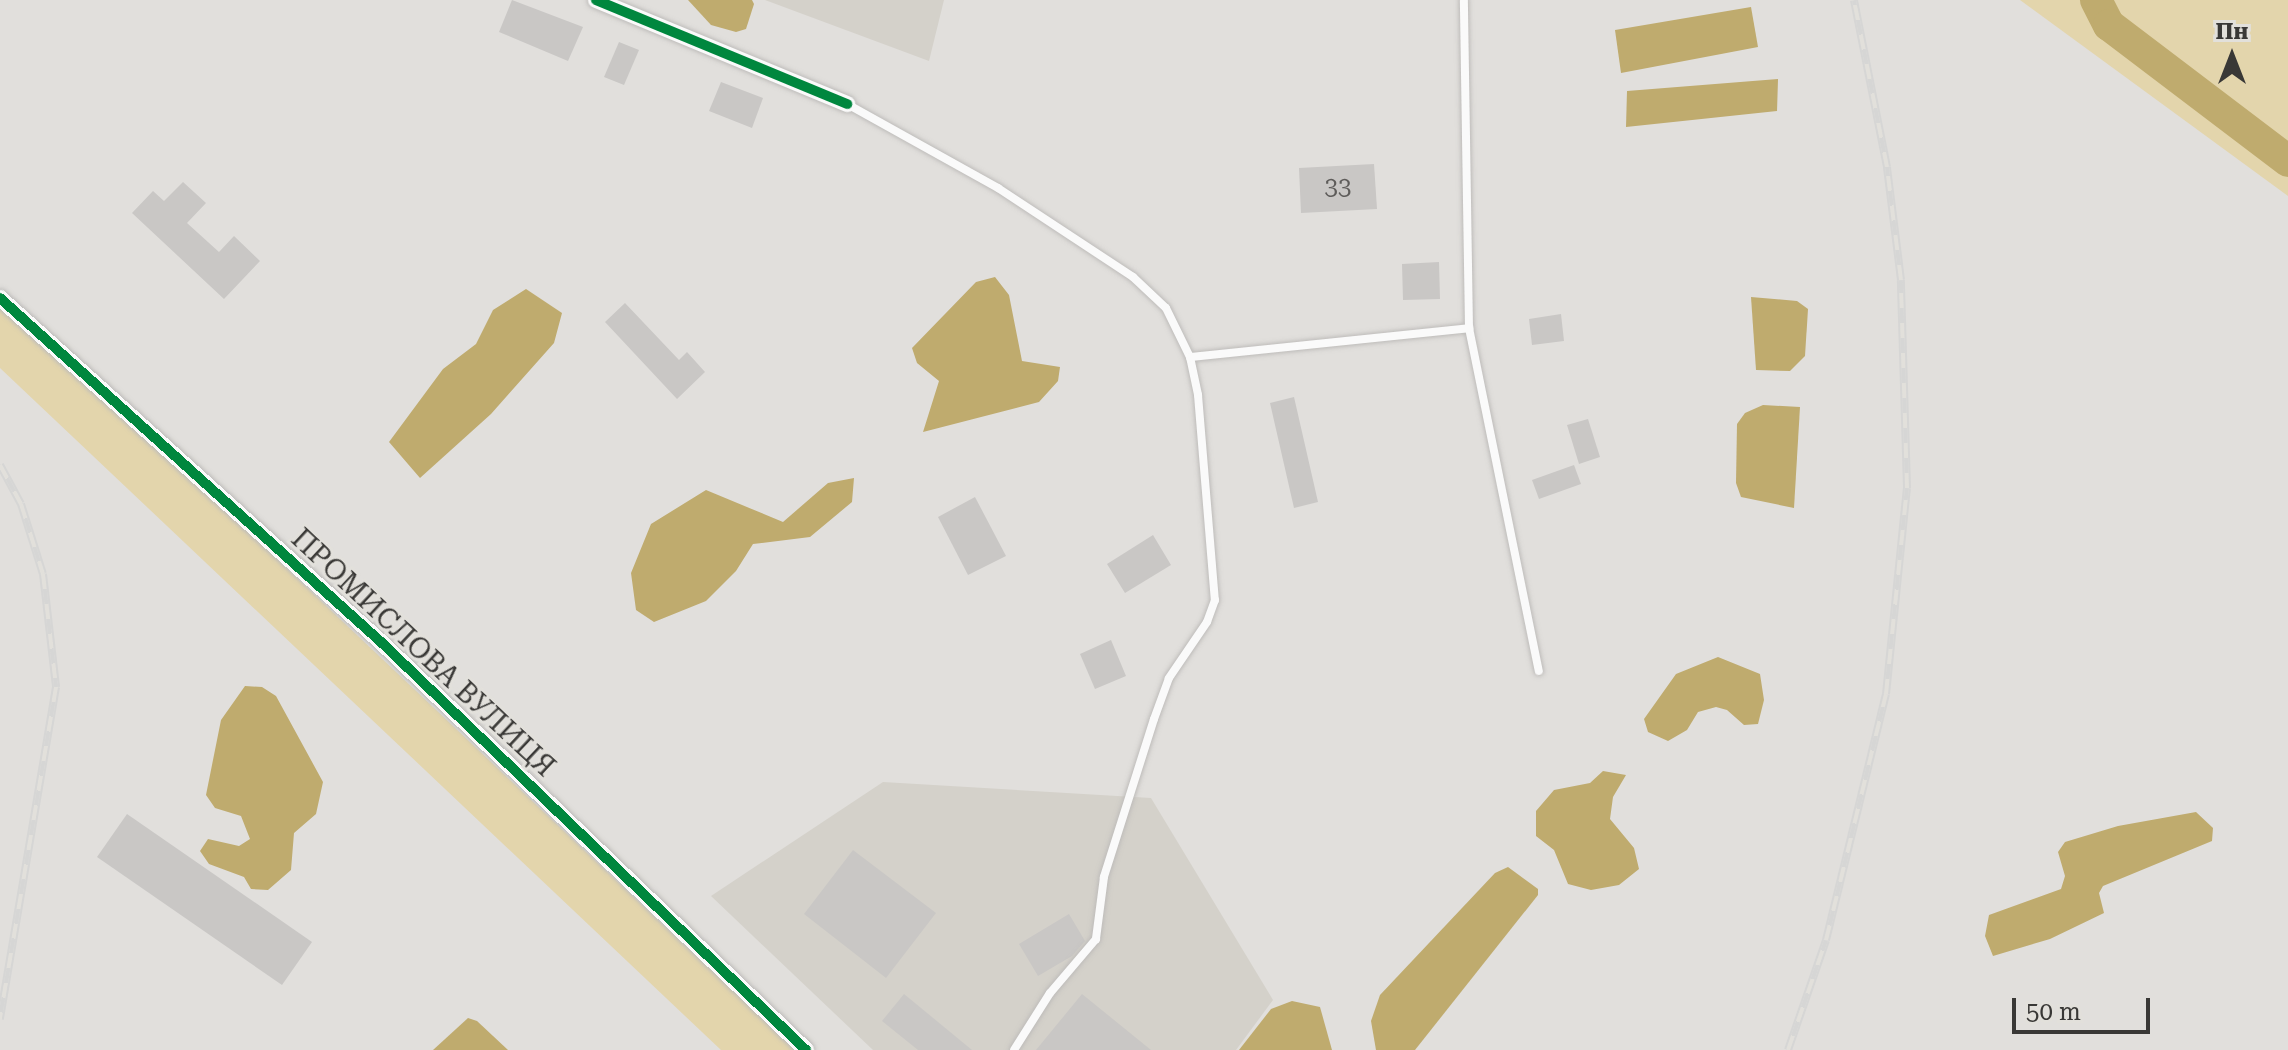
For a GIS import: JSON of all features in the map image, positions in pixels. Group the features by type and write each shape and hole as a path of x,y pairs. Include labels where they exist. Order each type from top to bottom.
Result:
{"street":[{"path":"596,0 847,104"},
{"name":"ПРОМИСЛОВА ВУЛИЦЯ","path":"0,298 381,642 806,1050"}],"lane":[{"path":"1464,0 1469,328 1539,671"},
{"path":"847,104 998,188 1133,277 1166,308 1190,357 1206,449 1215,600 1207,622 1169,678 1159,705 1104,877 1096,939 1050,993 1014,1050"},
{"path":"1190,357 1469,328"}],"shaded area":[{"path":"688,0 752,0 754,4 746,29 736,32 711,25"},
{"path":"765,0 944,0 929,61"},
{"path":"2020,0 2288,0 2288,196"},
{"path":"1751,7 1758,47 1621,73 1615,30"},
{"path":"1778,79 1777,111 1626,127 1627,91"},
{"path":"995,277 1009,295 1022,361 1060,367 1058,381 1039,402 923,432 939,381 917,363 912,348 976,282"},
{"path":"526,289 562,313 554,343 491,414 420,478 389,442 443,369 476,344 493,310"},
{"path":"0,297 797,1050 721,1050 0,368"},
{"path":"1751,297 1797,301 1808,309 1805,356 1790,371 1756,370"},
{"path":"1763,405 1800,407 1794,508 1741,497 1736,483 1737,424 1745,413"},
{"path":"854,478 852,502 810,537 753,544 736,571 706,601 654,622 636,610 631,573 651,524 706,490 783,522 828,483"},
{"path":"1718,657 1760,674 1764,700 1758,724 1744,725 1727,710 1716,707 1698,712 1687,730 1668,741 1648,732 1644,719 1676,674"},
{"path":"245,686 262,687 276,696 323,782 316,814 294,833 291,870 268,890 251,889 244,877 209,864 200,851 208,839 239,846 250,839 241,816 215,808 206,795 221,720"},
{"path":"1603,771 1626,775 1613,797 1610,819 1634,848 1639,869 1619,885 1591,890 1568,884 1554,850 1536,836 1536,811 1554,790 1590,783"},
{"path":"883,782 1151,798 1273,1000 1236,1050 873,1050 711,896"},
{"path":"2196,812 2213,828 2212,841 2103,886 2099,893 2104,913 2050,939 1993,956 1985,936 1989,915 2061,889 2065,876 2058,852 2065,842 2118,826"},
{"path":"1508,867 1538,889 1538,895 1415,1050 1376,1050 1371,1021 1380,995 1495,873"},
{"path":"1292,1001 1320,1007 1332,1050 1239,1050 1271,1009"},
{"path":"468,1018 477,1021 508,1050 433,1050"}],"building":[{"path":"512,0 583,27 568,61 499,32"},
{"path":"619,42 639,50 624,85 604,77"},
{"path":"721,82 763,98 752,128 709,111"},
{"path":"1374,164 1377,209 1301,213 1299,168"},
{"path":"183,182 206,203 187,223 219,252 234,236 260,261 224,299 132,213 153,191 164,201"},
{"path":"1439,262 1440,299 1403,300 1402,264"},
{"path":"625,303 679,360 687,352 705,372 677,399 605,322"},
{"path":"1561,314 1564,341 1532,345 1529,319"},
{"path":"1294,397 1318,502 1294,508 1270,403"},
{"path":"1588,419 1600,457 1579,464 1567,425"},
{"path":"1574,465 1581,484 1539,499 1532,480"},
{"path":"975,497 1006,556 968,575 938,517"},
{"path":"1153,535 1171,565 1125,593 1107,564"},
{"path":"1111,640 1126,676 1095,689 1080,654"},
{"path":"127,814 312,942 282,985 97,857"},
{"path":"853,850 936,913 886,978 804,914"},
{"path":"1069,914 1085,941 1072,956 1038,976 1019,944"},
{"path":"904,994 972,1050 918,1050 882,1021"},
{"path":"1082,994 1151,1050 1036,1050"}],"waterway":[{"path":"2096,0 2109,25 2288,161"}],"railway":[{"path":"1788,1050 1826,940 1886,694 1907,488 1901,280 1887,167 1854,0"},
{"path":"0,465 21,504 43,574 56,687 0,1019"}],"cycle path":[{"path":"596,0 847,104"},
{"path":"0,298 381,642 806,1050"}]}
